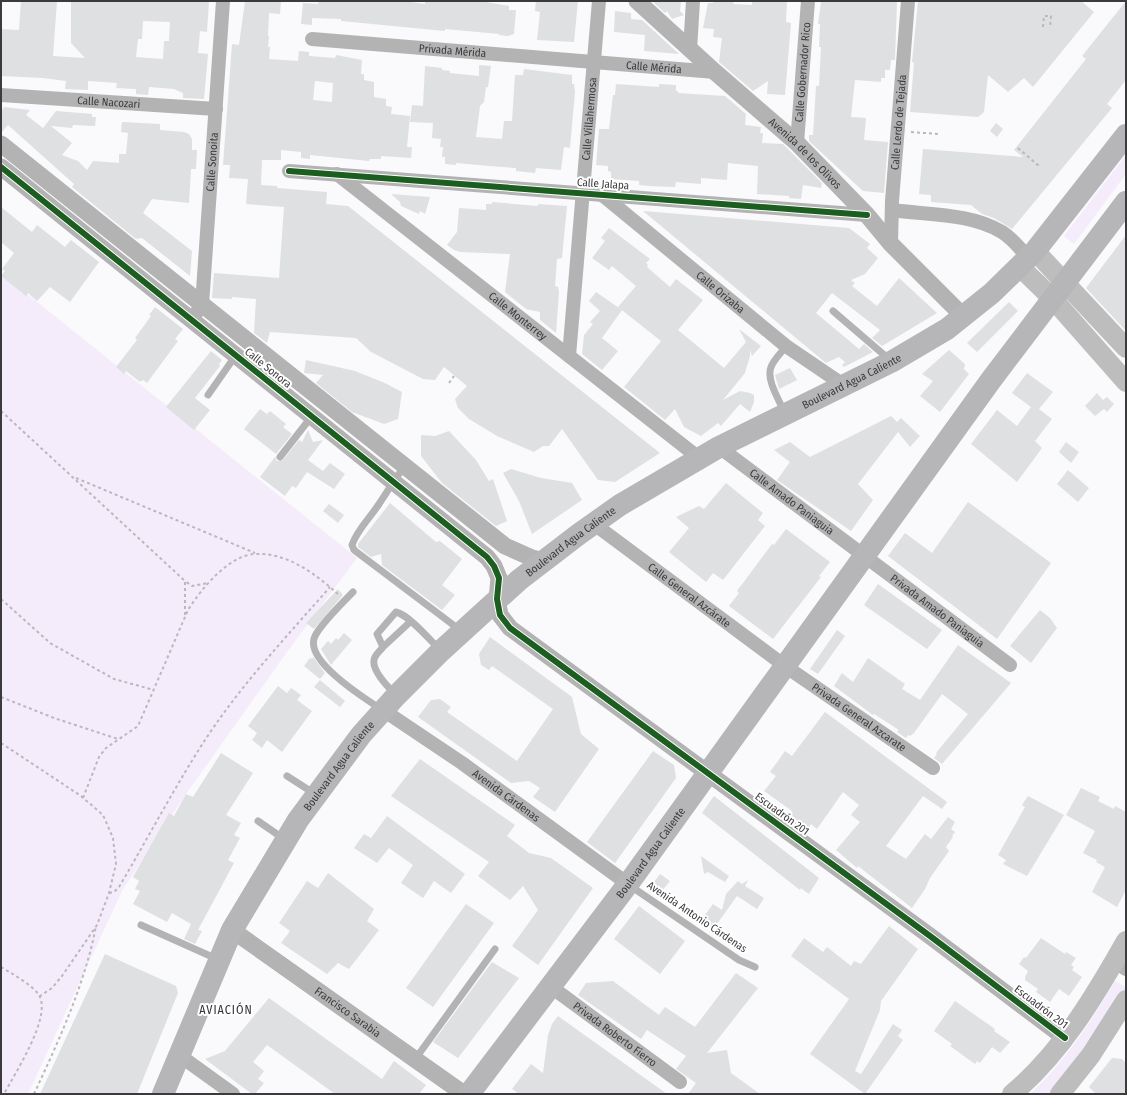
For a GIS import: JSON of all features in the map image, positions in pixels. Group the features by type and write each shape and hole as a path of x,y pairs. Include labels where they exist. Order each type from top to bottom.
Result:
{"main road":[{"name":"Boulevard Agua Caliente","path":"163,1094 232,930 286,841 361,735 389,703 441,651 497,599 544,561 620,505 719,447 845,386 891,362 947,329 1028,259 1126,135"},
{"name":"Boulevard Agua Caliente","path":"469,1094 628,884 707,772 1058,291 1126,202"},
{"path":"1028,259 1058,291 1126,382"},
{"path":"1058,291 1126,348"},
{"path":"1012,1094 1036,1073 1066,1038 1120,965 1126,941"},
{"path":"1064,1092 1091,1055 1126,1000"}],"street":[{"name":"Calle Sonoita","path":"192,320 202,305 224,1"},
{"name":"Calle Villahermosa","path":"569,356 599,1"},
{"name":"Avenida de los Olivos","path":"637,1 690,50 797,143 867,215 891,244 963,316"},
{"path":"690,50 693,1"},
{"name":"Calle Gobernador Rico","path":"797,143 808,1"},
{"name":"Calle Lerdo de Tejada","path":"891,244 892,210 908,1"},
{"name":"Privada Mérida","path":"312,39 593,61"},
{"name":"Calle Mérida","path":"593,61 715,72"},
{"name":"Calle Nacozari","path":"1,95 216,109"},
{"name":"Calle Sonora","path":"1,144 505,546 532,558 544,561"},
{"name":"Calle Sonora","path":"1,167 487,556 494,566 499,578 497,599"},
{"name":"Calle Jalapa","path":"289,171 582,192 867,215"},
{"name":"Calle Monterrey","path":"337,174 699,458"},
{"name":"Calle Orizaba","path":"600,194 786,346 845,386"},
{"path":"892,210 981,222 1003,233 1018,245 1028,259"},
{"name":"Calle Amado Paniaguia","path":"719,447 865,556"},
{"name":"Calle General Azcárate","path":"594,524 785,666"},
{"name":"Privada Amado Paniaguia","path":"865,556 1010,665"},
{"name":"Escuadrón 201","path":"497,599 500,615 510,628 930,936 1066,1038"},
{"name":"Privada General Azcarate","path":"785,666 933,768"},
{"name":"Avenida Cárdenas","path":"389,703 462,763 628,884"},
{"name":"Francisco Sarabia","path":"232,930 416,1058 464,1094"},
{"name":"Privada Roberto Fierro","path":"550,986 680,1082"},
{"path":"179,1055 233,1094"}],"lane":[{"path":"832,311 891,362"},
{"path":"786,346 772,365 770,375 771,383 786,415"},
{"path":"208,395 236,355"},
{"path":"280,457 312,416"},
{"path":"405,466 393,480 379,505 355,537 352,545 354,550 462,632"},
{"path":"353,592 315,636 312,646 316,655 350,689 389,703"},
{"path":"383,647 377,634 396,612 401,614 441,651"},
{"path":"389,703 384,683 374,663 374,658 383,647 410,622"},
{"path":"287,776 317,796"},
{"path":"258,821 286,841"},
{"name":"Avenida Antonio Cárdenas","path":"628,884 739,960 754,967"},
{"path":"141,925 219,960"},
{"path":"416,1058 495,949"}],"path":[{"path":"1043,27 1044,16 1051,16 1050,28"},
{"path":"907,132 938,134"},
{"path":"1018,148 1039,166"},
{"path":"449,382 454,376"},
{"path":"1,411 185,581 192,586 209,583"},
{"path":"72,476 95,487 258,554 285,560 304,568 330,587 345,601"},
{"path":"83,798 100,757 106,748 138,726 185,617 198,594 220,571 239,559 258,554"},
{"path":"185,581 187,590 185,617"},
{"path":"109,893 114,892 119,887 165,805 206,739 254,675 330,587"},
{"path":"1,599 50,643 114,679 154,690"},
{"path":"1,697 54,718 118,739"},
{"path":"1,742 83,798 104,816 113,838 116,864 109,893 97,924 92,947 75,997 57,1044 34,1094"},
{"path":"40,996 52,988 62,976 97,924"},
{"path":"1,967 21,980 40,996 42,1005 40,1020 4,1094"}],"shaded area":[{"path":"1126,155 1126,174 1074,244 1064,236"},
{"path":"1,273 357,558 287,652 186,794 122,891 28,1094 1,1094"},
{"path":"1115,981 1126,987 1126,990 1054,1094 1030,1094 1055,1069 1077,1041"}],"building":[{"path":"21,1 57,1 53,56 85,58 71,43 71,1 209,1 207,32 200,31 198,53 208,54 204,99 183,98 183,93 174,89 149,87 148,95 136,94 136,89 116,88 117,83 88,81 88,90 65,89 66,81 43,78 1,76 1,29 19,30","holes":["143,21 170,22 169,41 164,41 163,59 136,57 138,39 142,39"]},
{"path":"245,1 281,1 280,14 269,13 269,59 298,61 299,51 309,52 309,56 335,58 336,55 362,60 361,74 364,74 364,80 374,82 374,97 386,99 386,106 392,107 391,114 410,116 407,147 412,147 411,158 381,156 381,159 370,159 369,161 310,155 310,159 301,158 301,152 281,150 281,160 262,160 261,185 277,186 277,188 327,192 326,204 348,206 660,453 615,482 598,480 562,429 549,446 543,446 534,452 497,436 469,419 458,408 455,399 467,386 444,367 435,380 423,379 371,352 356,338 270,332 267,343 254,333 256,299 232,297 232,299 212,298 214,273 279,278 284,207 246,204 248,179 229,178 230,165 223,165 232,44 239,45","holes":["315,81 333,83 332,102 313,100"]},
{"path":"318,1 403,1 425,4 425,1 480,1 509,6 509,10 516,10 514,34 508,36 445,29 445,31 341,21 341,19 312,18 312,25 301,24 303,3 318,4"},
{"path":"536,1 578,1 574,42 537,40 540,12 535,11"},
{"path":"652,1 681,1 680,11 684,15 672,19 667,11 665,13"},
{"path":"713,1 734,1 733,4 752,5 752,1 787,1 786,22 791,23 785,95 767,94 768,81 753,91 719,62 722,38 713,37 714,29 703,28 708,3 713,3"},
{"path":"897,1 895,60 891,60 890,70 885,70 885,78 881,78 881,82 855,80 851,117 866,118 864,140 888,142 884,193 863,191 809,141 809,135 813,135 816,86 819,86 821,47 819,47 820,24 818,24 821,2"},
{"path":"918,1 1081,1 1094,12 1033,87 1024,78 1008,92 988,75 984,112 978,117 910,112 914,63 912,62"},
{"path":"1126,1 1126,80 1107,104 1112,108 1012,229 994,218 982,214 971,205 931,202 931,195 919,194 923,149 1023,157 1014,150 1086,59 1082,56"},
{"path":"615,11 631,13 631,19 642,20 679,54 644,51 645,35 614,32"},
{"path":"479,65 491,66 484,102 480,106 476,137 502,139 504,121 512,121 515,75 523,75 524,69 572,75 572,84 574,84 575,92 570,148 564,147 561,170 536,168 535,173 516,171 516,168 456,163 456,165 445,164 445,157 442,157 443,147 440,147 441,139 432,138 433,123 410,122 412,105 423,106 425,66 442,68 442,70 450,71 450,73 479,76"},
{"path":"616,84 659,87 659,84 676,85 676,91 678,91 678,93 725,96 746,114 745,125 761,127 760,133 763,133 762,143 783,144 822,183 821,188 803,185 801,199 789,198 789,196 757,194 758,166 728,163 727,180 701,178 701,184 676,182 675,187 649,186 639,185 639,181 611,179 611,172 608,171 608,166 596,165 599,129 609,129 613,95 615,95"},
{"path":"4,107 30,110 26,115 43,128 56,111 92,114 92,117 96,117 95,126 73,125 72,128 51,126 72,143 62,155 78,161 87,170 93,161 119,163 119,154 126,154 128,133 121,132 122,122 160,124 160,130 184,132 189,134 192,139 192,150 197,150 196,169 191,169 189,203 152,199 143,213 192,251 190,276 142,238 136,239 72,187 74,184 8,125 1,133 1,111"},
{"path":"996,123 1003,129 997,137 990,131"},
{"path":"391,194 430,197 425,214 420,211 419,214 401,206 400,202"},
{"path":"492,202 538,206 538,204 567,206 562,258 557,259 555,286 558,287 559,292 556,333 540,320 540,312 526,309 505,292 510,254 460,252 447,245 457,232 459,208 486,210 486,204 492,204"},
{"path":"1,207 32,232 37,225 65,247 71,240 99,262 70,302 50,287 37,301 28,293 26,296 1,276 5,271 2,269 14,253 1,242"},
{"path":"643,211 849,228 870,244 867,248 878,258 865,274 851,280 855,283 852,286 877,306 899,278 937,313 882,346 872,338 880,330 832,293 816,313 859,349 864,344 873,352 844,367 842,365 845,362 839,357 826,363"},
{"path":"609,228 650,259 646,263 648,265 647,267 670,287 676,279 703,300 678,330 724,368 746,342 739,329 761,346 752,356 750,350 750,356 745,373 723,400 740,391 750,393 754,395 754,402 750,412 740,404 721,426 718,423 701,436 684,427 675,409 665,420 624,387 661,341 618,307 636,286 612,266 609,270 592,258 605,241 601,238"},
{"path":"1126,235 1126,331 1086,288"},
{"path":"596,292 622,310 602,338 618,351 602,370 582,354 584,335 593,324 590,322 600,311 589,301"},
{"path":"1009,302 1018,311 977,352 967,343"},
{"path":"155,307 183,329 175,339 178,341 147,383 143,380 140,382 126,371 124,374 116,367 137,340 135,338 151,316 149,315"},
{"path":"949,350 965,364 964,369 969,374 940,412 920,396 933,381 922,374"},
{"path":"211,351 222,360 219,364 220,366 195,398 210,410 194,430 166,407"},
{"path":"306,360 355,371 385,383 402,392 398,419 384,424 352,412 316,383 323,375 304,373"},
{"path":"790,368 797,380 779,389 775,375"},
{"path":"1027,373 1053,392 1039,409 1052,419 1035,441 1042,448 1017,482 971,444 997,410 1017,426 1031,407 1012,393"},
{"path":"1097,393 1103,400 1107,397 1114,404 1107,412 1104,409 1095,416 1085,406"},
{"path":"260,409 267,414 270,411 286,424 283,427 292,434 276,454 244,429"},
{"path":"891,416 897,422 901,418 920,436 910,447 898,432 858,484 873,500 851,531 777,480 790,462 774,450 790,442 810,457"},
{"path":"308,430 313,442 323,440 308,460 323,471 330,463 345,474 334,489 307,472 296,488 292,486 285,496 260,477 275,457 277,461 282,461 299,440 302,442"},
{"path":"449,431 476,460 489,481 493,479 507,521 496,526 442,483 421,456 421,435 435,436"},
{"path":"1066,442 1079,452 1071,463 1059,452"},
{"path":"511,469 541,478 572,483 582,500 532,534 519,501 503,473"},
{"path":"1068,470 1089,488 1078,502 1057,484"},
{"path":"726,483 763,513 758,520 765,526 723,580 713,573 706,582 669,552 689,528 676,517 699,506 704,509"},
{"path":"968,502 1051,563 997,639 888,556 905,533 932,553"},
{"path":"390,503 436,542 440,541 462,559 442,585 455,595 442,610 382,565 381,554 371,557 358,547 358,544"},
{"path":"329,504 344,515 338,523 323,511"},
{"path":"786,529 830,562 819,576 821,577 773,639 729,606 739,593 737,591 772,544 774,545"},
{"path":"878,584 942,630 927,649 864,605"},
{"path":"338,589 343,595 314,629 306,623"},
{"path":"1040,610 1050,618 1057,628 1031,663 1010,646"},
{"path":"837,630 845,636 818,674 810,669"},
{"path":"344,633 352,640 331,665 321,649 328,641 331,644 336,638 338,640"},
{"path":"490,637 572,697 581,734 599,749 555,812 533,797 540,788 529,781 511,783 418,717 431,700 440,699 451,707 447,712 517,761 553,709 492,666 489,670 481,665 479,654"},
{"path":"958,645 1011,683 942,764 934,758 937,754 936,753 968,714 942,694 914,733 910,736 908,735 906,738 897,732 899,730 874,714 873,715 834,686 842,673 853,682 868,658 905,684 902,689 920,700"},
{"path":"313,657 325,673 320,679 304,666 310,658 312,659"},
{"path":"320,680 345,701 340,707 314,687"},
{"path":"278,686 287,693 291,688 301,695 297,700 312,711 282,752 267,740 262,748 252,740 257,733 248,726"},
{"path":"825,712 947,802 942,809 923,796 886,846 906,859 925,834 931,839 948,817 955,822 951,829 955,832 946,847 949,851 930,878 925,889 912,908 858,866 857,868 836,850 860,822 851,815 859,805 843,792 817,829 811,824 806,832 787,818 792,811 764,791 776,776 770,772 785,751 792,756"},
{"path":"653,751 674,765 676,778 615,863 587,842"},
{"path":"221,753 253,773 226,815 241,823 234,835 240,838 228,860 234,863 198,930 202,931 195,944 184,939 191,924 172,913 167,922 133,904 140,891 135,889 139,881 133,877 169,813 174,816 186,794 193,797"},
{"path":"420,759 515,825 507,836 529,853 551,858 593,888 538,965 512,946 538,910 523,886 510,900 478,876 489,862 391,796"},
{"path":"1081,788 1100,797 1098,801 1114,809 1115,806 1126,812 1126,890 1117,907 1092,892 1105,867 1096,862 1097,860 1083,853 1095,831 1066,815"},
{"path":"714,796 819,878 809,894 801,888 800,890 702,813"},
{"path":"1028,796 1064,815 1027,876 1003,864 1006,860 998,855 1025,807 1022,805"},
{"path":"387,816 465,874 451,893 434,881 423,898 401,883 413,865 389,848 377,863 354,848 364,834 371,838"},
{"path":"701,856 729,876 725,882 708,872 704,874"},
{"path":"328,873 374,909 367,921 379,930 349,969 338,963 327,974 281,943 290,931 279,923 307,881 318,888"},
{"path":"660,874 670,881 662,891 655,886 654,882"},
{"path":"748,880 745,886 764,898 757,909 737,896 714,928 702,919 713,904 722,910 726,894 738,881 742,884"},
{"path":"466,904 494,923 433,1007 406,988"},
{"path":"639,906 685,941 660,974 614,939"},
{"path":"889,926 918,949 881,1001 880,1010 855,1071 861,1074 893,1024 902,1030 898,1036 903,1040 865,1094 810,1054 849,999 791,956 804,938 823,952 827,947 851,966 854,961 861,964"},
{"path":"1041,938 1065,954 1066,952 1076,958 1071,965 1074,967 1072,970 1082,977 1069,996 1059,989 1050,1002 1036,992 1038,989 1025,980 1028,971 1019,964 1024,957 1026,958"},
{"path":"105,954 176,986 178,993 137,1094 40,1094"},
{"path":"492,962 519,978 458,1058 433,1042"},
{"path":"736,973 758,988 707,1053 727,1050 731,1073 760,1094 688,1094 696,1083 676,1069 686,1056 647,1030 641,1039 578,995 586,983 613,981 659,1015 665,1007 695,1027"},
{"path":"269,998 382,1079 394,1061 426,1085 419,1094 335,1094 267,1045 253,1062 264,1071 258,1079 264,1083 255,1094 252,1094 205,1059 225,1051"},
{"path":"955,1001 995,1029 994,1031 1010,1042 1000,1053 992,1047 980,1063 977,1061 975,1064 950,1046 952,1044 934,1031"},
{"path":"558,1016 667,1094 519,1094 512,1089 531,1064 543,1073 548,1035 552,1024"},
{"path":"1112,1058 1122,1059 1126,1063 1126,1094 1096,1094 1089,1087"}],"cycle path":[{"path":"1,167 487,557 494,566 499,578 497,599 500,615 510,628 930,936 1065,1038"},
{"path":"289,171 867,215"}],"district":[{"name":"AVIACIÓN","path":"226,1010"}]}
